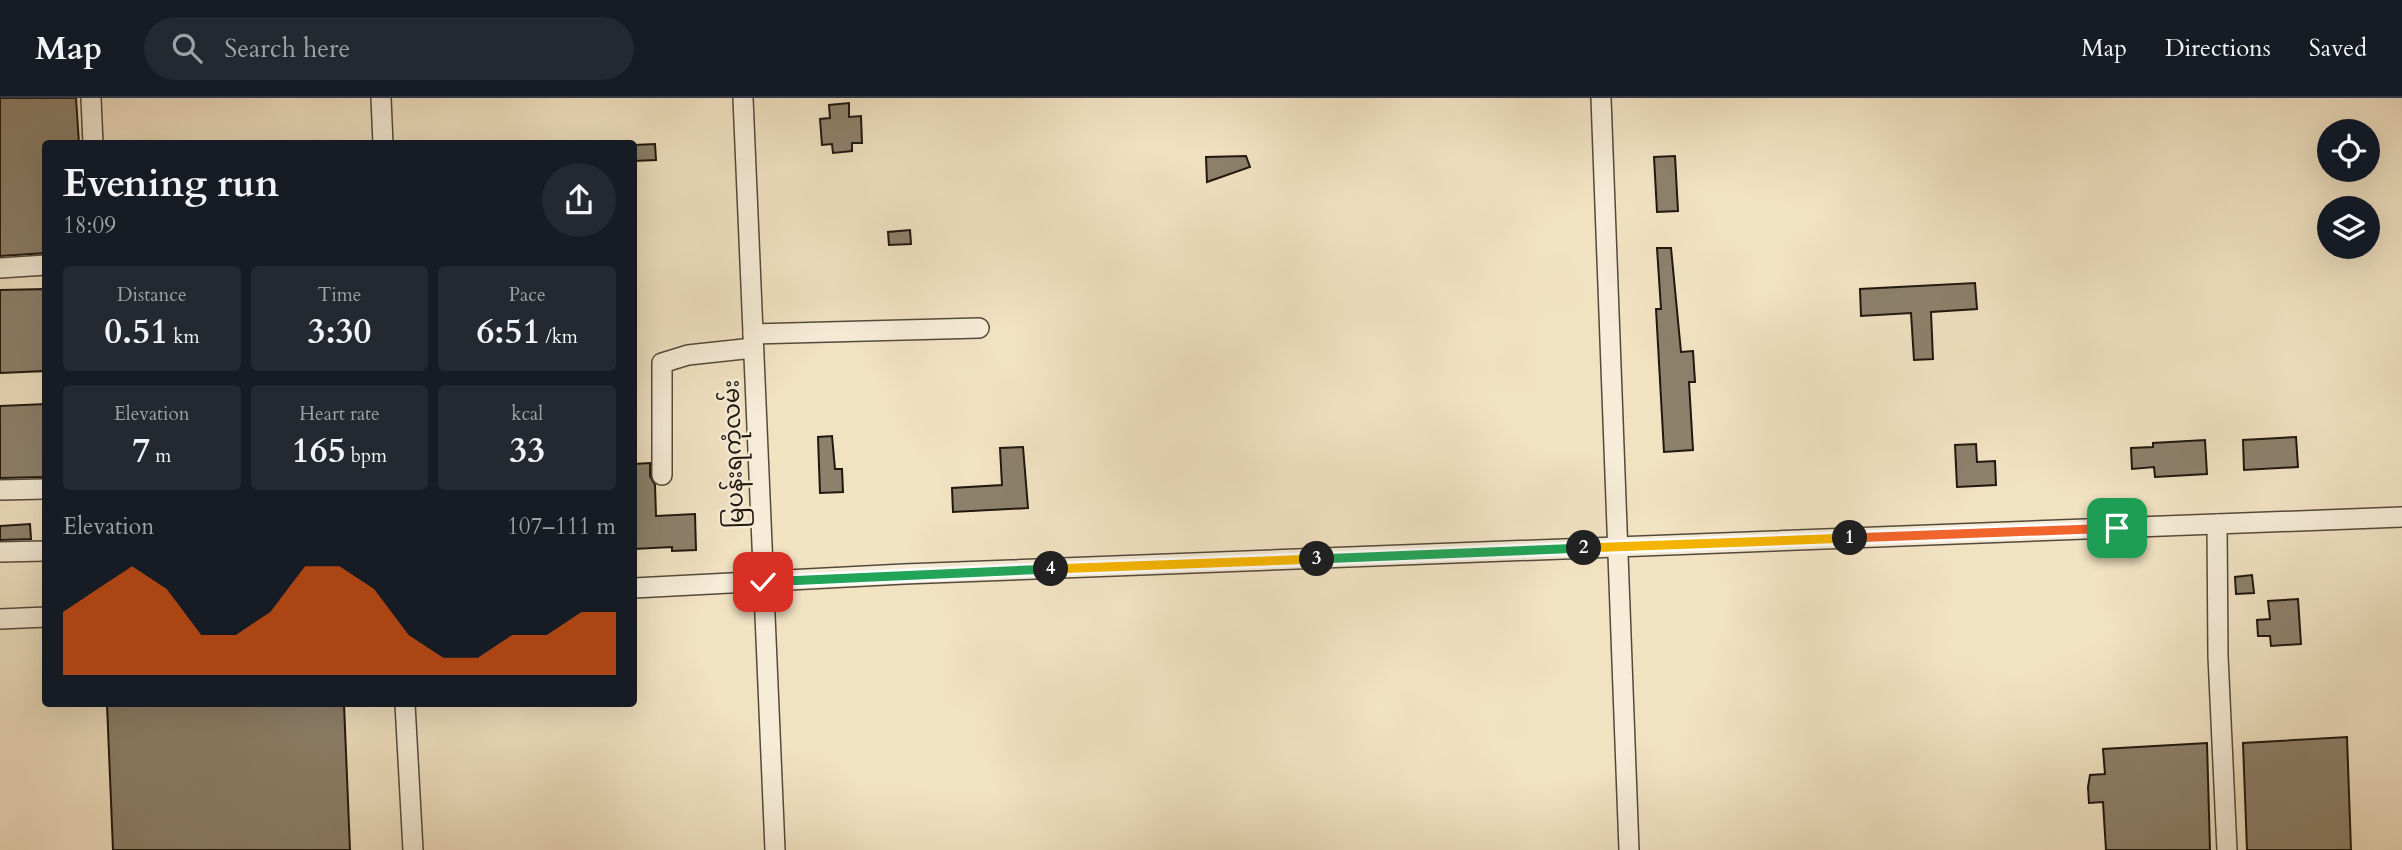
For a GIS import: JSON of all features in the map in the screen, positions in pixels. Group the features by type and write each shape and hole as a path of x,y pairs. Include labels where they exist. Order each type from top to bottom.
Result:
{"street":[{"path":"91,98 93,140"},
{"path":"381,98 383,140"},
{"name":"မြပန်းရကုံလမ်း","path":"743,98 775,850"},
{"path":"1601,98 1629,850"},
{"path":"0,268 42,265"},
{"path":"662,475 662,363 753,341 979,328"},
{"path":"0,490 42,489"},
{"path":"637,588 2402,517"},
{"path":"2217,524 2218,656 2227,850"},
{"path":"0,551 42,551"},
{"path":"0,619 42,617"},
{"path":"405,707 413,850"}],"building":[{"path":"0,98 76,98 79,140 42,140 42,253 0,256"},
{"path":"849,103 849,117 861,116 862,143 852,143 852,151 833,153 832,144 822,145 820,119 830,118 829,105"},
{"path":"655,144 656,160 637,161 637,145"},
{"path":"1246,156 1250,167 1207,182 1206,157"},
{"path":"1675,156 1678,211 1657,212 1654,157"},
{"path":"910,230 911,244 889,245 888,232"},
{"path":"1657,248 1671,248 1681,352 1693,351 1695,382 1689,382 1693,450 1664,452 1656,309 1661,309"},
{"path":"1975,283 1977,309 1931,312 1933,359 1914,360 1911,313 1861,316 1860,289"},
{"path":"42,289 42,371 0,373 0,290"},
{"path":"42,404 42,477 0,478 0,406"},
{"path":"832,436 835,469 842,469 843,492 820,493 818,437"},
{"path":"2296,437 2298,467 2244,470 2243,440"},
{"path":"2205,440 2207,474 2155,477 2154,467 2132,469 2131,448 2153,447 2153,443"},
{"path":"1976,444 1977,462 1995,461 1996,485 1957,487 1955,445"},
{"path":"1023,447 1028,508 953,512 952,488 1002,485 1000,448"},
{"path":"650,463 650,476 655,485 656,516 695,514 696,550 672,551 672,547 637,549 637,464"},
{"path":"30,524 31,539 0,540 0,526"},
{"path":"2252,575 2254,593 2236,594 2235,577"},
{"path":"2298,599 2301,644 2271,646 2270,636 2258,636 2257,620 2270,619 2268,601"},
{"path":"107,707 344,707 350,850 113,850"},
{"path":"2347,737 2351,850 2247,850 2243,743"},
{"path":"2207,743 2210,850 2106,850 2103,802 2089,803 2088,787 2090,775 2105,774 2103,749"}],"route":[{"path":"763,582 904,574 2117,528"}]}
